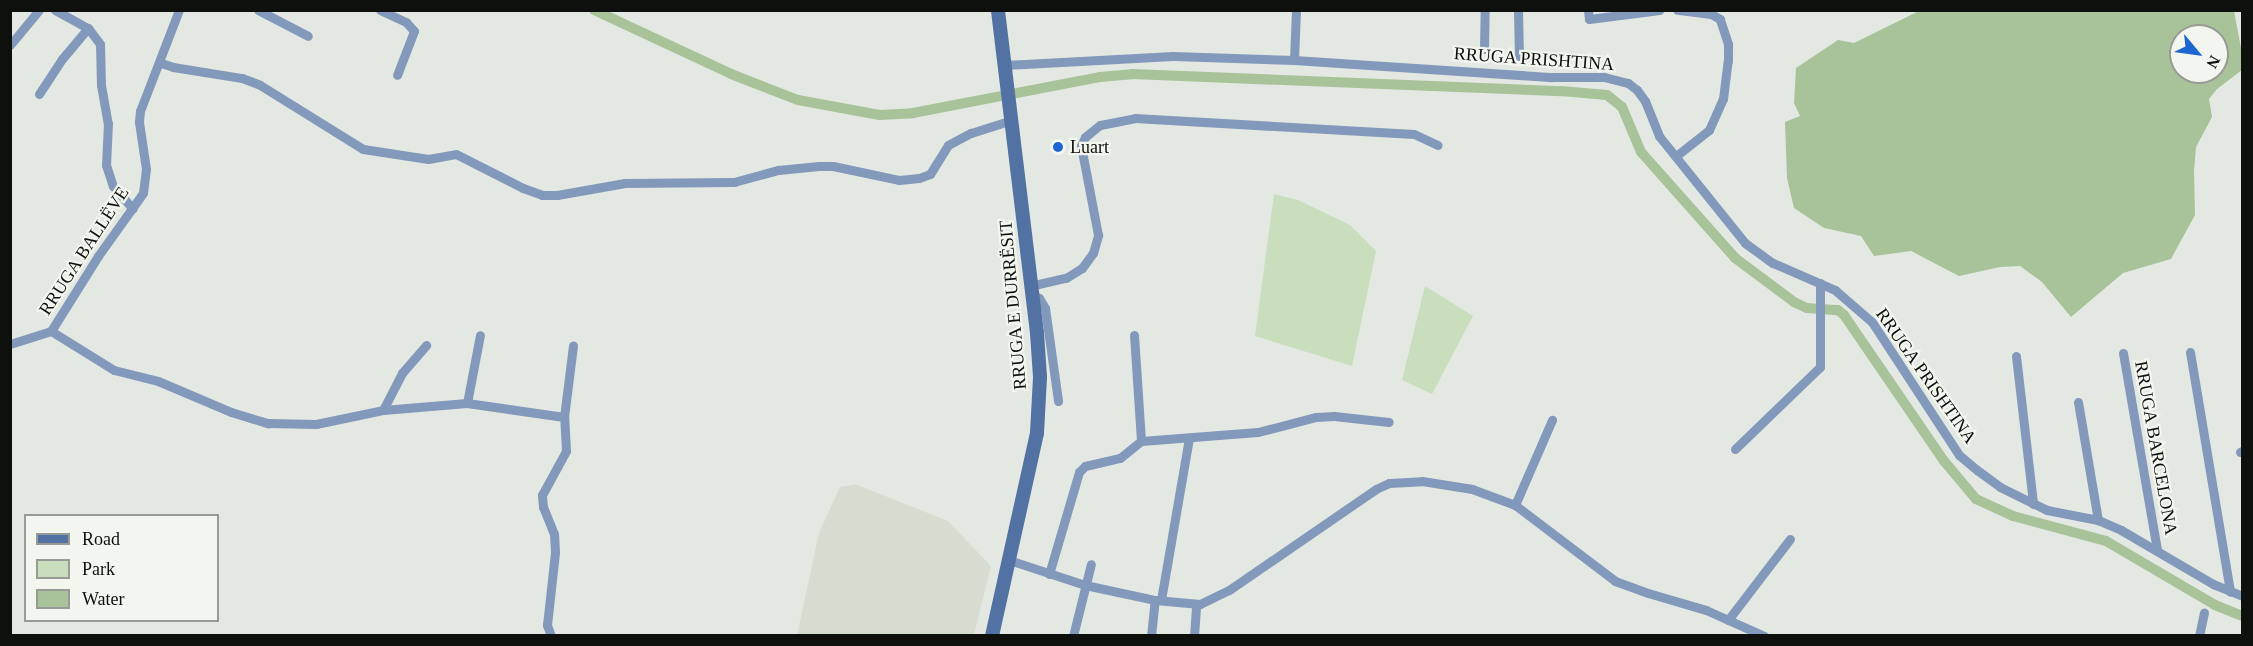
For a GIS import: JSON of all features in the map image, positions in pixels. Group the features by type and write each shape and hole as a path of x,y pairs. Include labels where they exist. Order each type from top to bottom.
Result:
{"main road":[{"name":"RRUGA E DURRËSIT","path":"992,636 1037,433 1039,406 1037,333 998,10"}],"street":[{"path":"10,45 39,10"},
{"path":"55,10 88,28 100,44 101,85 108,123 106,165 109,178 118,193 133,209"},
{"name":"RRUGA BALLËVE","path":"10,344 51,331 98,256 143,193 146,169 139,122 140,111 161,63 179,10"},
{"path":"258,10 308,36"},
{"path":"380,10 406,22 414,31 397,75"},
{"path":"1294,60 1296,10"},
{"path":"1484,49 1485,10"},
{"path":"1518,10 1519,56"},
{"path":"1588,10 1588,19 1659,10"},
{"path":"1676,156 1709,130 1723,99 1728,60 1726,30 1720,19 1711,14 1677,10"},
{"path":"39,94 62,59 88,28"},
{"name":"RRUGA PRISHTINA","path":"1005,70 1173,56 1294,60 1617,79 1637,90 1645,101 1659,136 1745,243 1758,254 1846,298 1872,322 1959,455 2000,487 2033,504 2047,510 2098,520 2157,550 2230,592 2242,596"},
{"path":"161,63 242,78 260,85 363,149 428,159 456,154 523,188 542,195 557,195 625,183 734,182 778,170 819,166 833,166 899,180 919,178 930,174 948,145 970,133 1011,118"},
{"path":"1058,401 1045,308 1031,290 1066,278 1082,268 1094,253 1098,235 1081,146 1091,130 1107,122 1135,118 1414,134 1438,145"},
{"path":"1735,449 1820,367 1820,283"},
{"path":"51,331 114,370 158,381 231,411 268,423 316,424 383,410 467,403 564,417"},
{"path":"1134,335 1141,441"},
{"path":"467,403 480,336"},
{"path":"383,410 402,373 426,345"},
{"path":"551,636 547,625 555,543 542,495 547,483 564,459 564,417 573,346"},
{"path":"2190,352 2230,592"},
{"name":"RRUGA BARCELONA","path":"2123,353 2157,550"},
{"path":"2016,356 2033,504"},
{"path":"2078,402 2098,520"},
{"path":"1049,574 1079,472 1085,466 1120,458 1141,441 1258,432 1325,417 1389,422"},
{"path":"1515,505 1552,420"},
{"path":"1151,636 1189,438"},
{"path":"1009,560 1085,585 1158,600 1206,603 1229,590 1355,501 1389,483 1422,481 1453,485 1490,494 1515,505 1615,581 1639,591 1706,610 1764,636"},
{"path":"1728,620 1790,538"},
{"path":"1073,636 1091,564"},
{"path":"1194,636 1196,604"},
{"path":"2199,636 2204,613"}],"shaded area":[{"path":"855,484 948,521 991,566 974,635 797,635 819,533 840,487"}],"green space":[{"path":"1274,194 1298,200 1350,225 1376,251 1352,366 1255,336"},
{"path":"1425,286 1473,316 1432,394 1402,380"}],"water":[{"path":"1921,10 2234,11 2242,53 2242,70 2229,80 2229,24 2169,24 2169,84 2224,84 2209,99 2212,117 2196,147 2195,215 2171,259 2123,273 2071,317 2042,282 2020,266 2000,267 1959,276 1911,251 1874,256 1861,236 1824,228 1794,208 1787,178 1785,122 1800,116 1794,103 1796,68 1838,40 1854,43"}],"waterway":[{"path":"594,10 731,74 798,100 880,115 913,113 1100,77 1132,74 1561,91 1607,95 1622,107 1641,152 1735,258 1794,302 1807,308 1838,310 1844,315 1944,461 1976,499 2013,516 2106,541 2215,605 2242,616"}],"place":[{"name":"Luart","path":"1058,147"}]}
